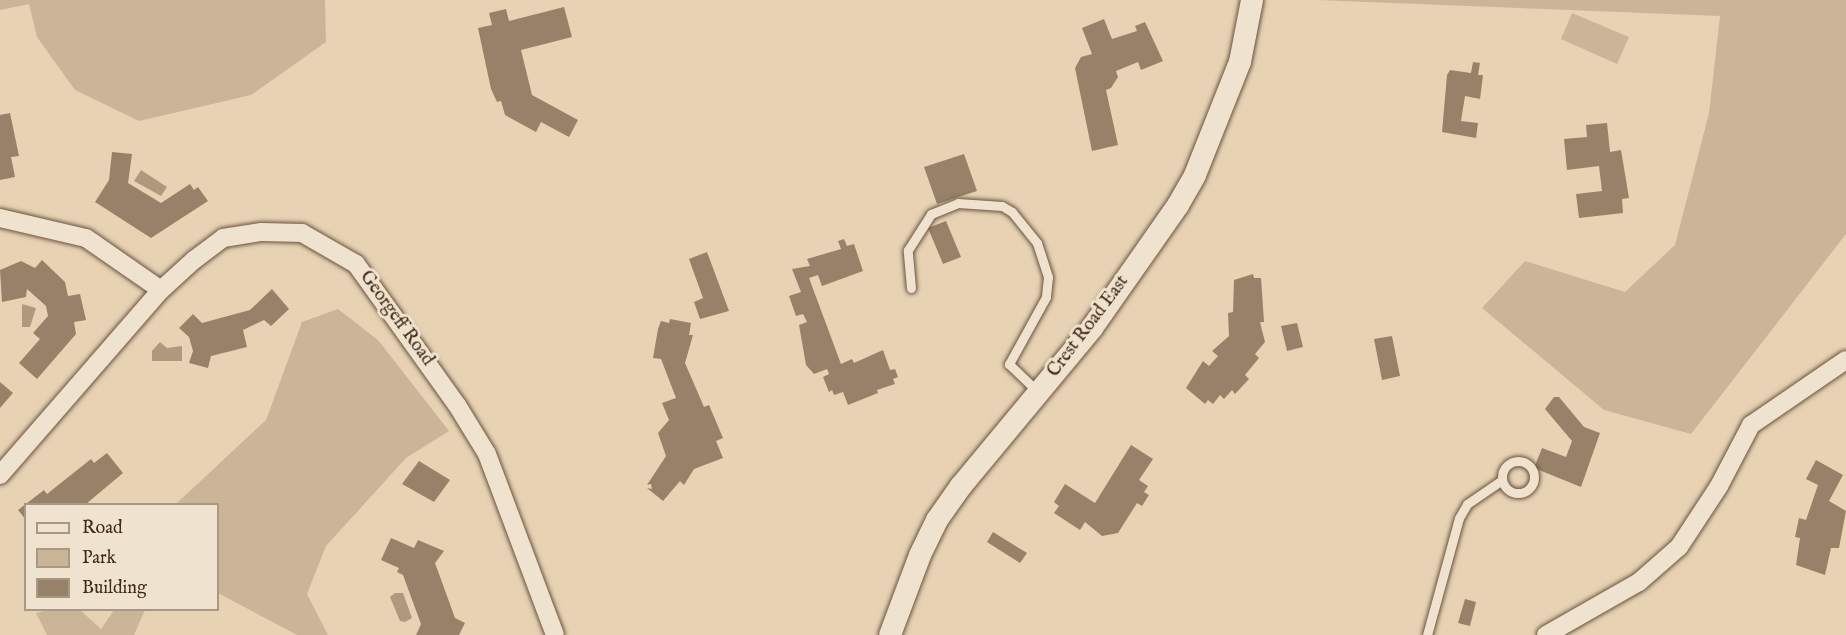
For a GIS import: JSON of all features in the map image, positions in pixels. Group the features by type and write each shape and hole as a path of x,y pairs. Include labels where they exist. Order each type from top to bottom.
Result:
{"street":[{"name":"Crest Road East","path":"890,635 920,555 938,520 1038,392 1092,328 1189,185 1240,62 1252,0"},
{"path":"0,218 86,238 161,290"},
{"name":"Georgeff Road","path":"0,475 161,290 223,238 262,232 302,233 356,264 457,405 487,454 555,635"},
{"path":"1546,635 1639,582 1679,547 1719,486 1750,425 1846,360"}],"lane":[{"path":"912,288 908,250 931,214 958,203 1002,206 1012,212 1036,243 1048,277 1046,297 1010,364 1038,392"},
{"path":"1427,635 1459,518 1467,504 1502,480"}],"green space":[{"path":"0,0 325,0 326,42 251,95 139,121 75,90 37,37 29,4 0,10"},
{"path":"1316,0 1846,0 1846,234 1691,434 1604,410 1482,308 1525,261 1625,292 1675,245 1709,113 1720,16"},
{"path":"1572,13 1629,37 1617,64 1561,39"},
{"path":"338,309 378,340 449,431 406,458 326,546 307,594 328,635 297,635 219,594 219,503 177,503 266,420 302,322"},
{"path":"81,611 101,629 113,611 145,611 134,635 47,635 36,613"}],"shaded area":[{"path":"141,170 167,187 161,196 134,181"},
{"path":"22,304 36,308 30,327 22,327"},
{"path":"160,342 167,348 182,346 182,361 152,361 152,351"},
{"path":"395,593 403,593 412,618 405,622 400,621 390,597"}],"building":[{"path":"564,7 572,37 521,50 532,95 578,120 569,137 541,122 536,132 505,115 501,101 497,102 491,89 478,28 492,25 489,13 506,9 509,21"},
{"path":"1104,19 1112,39 1137,31 1135,26 1145,22 1163,61 1141,70 1138,62 1116,71 1118,77 1111,88 1106,90 1118,145 1092,151 1075,68 1081,57 1092,54 1082,28"},
{"path":"1473,62 1480,63 1478,75 1483,75 1480,99 1465,96 1461,121 1478,123 1476,138 1442,132 1447,75 1450,70 1471,73"},
{"path":"10,113 19,156 11,157 15,177 0,180 0,115"},
{"path":"1607,123 1610,152 1621,150 1629,198 1622,199 1623,213 1579,218 1576,194 1602,191 1599,166 1567,170 1564,139 1587,137 1586,125"},
{"path":"112,152 132,154 128,183 161,203 190,184 194,190 198,187 208,201 151,238 95,202 109,180"},
{"path":"964,154 977,191 937,204 924,167"},
{"path":"946,221 961,257 943,264 928,228"},
{"path":"844,239 847,246 854,244 863,271 822,286 818,275 809,278 841,364 852,359 854,363 883,350 890,370 895,369 898,377 893,379 895,384 877,390 878,393 848,405 843,392 834,395 832,390 829,392 823,377 829,374 827,369 814,374 806,365 799,325 807,322 803,314 796,316 789,296 801,292 792,269 810,266 807,259 841,249 838,241"},
{"path":"707,252 729,311 700,319 694,302 703,298 689,259"},
{"path":"42,260 65,282 68,296 80,294 86,320 74,322 76,334 37,379 19,363 40,339 33,333 48,316 46,306 27,289 26,297 2,302 0,270 21,261 35,268"},
{"path":"1253,274 1254,278 1261,278 1264,322 1260,322 1265,342 1255,354 1259,358 1245,375 1249,379 1235,394 1232,390 1224,399 1220,395 1213,404 1208,400 1205,404 1186,388 1203,361 1209,366 1218,356 1212,351 1229,336 1228,313 1233,312 1234,280"},
{"path":"272,289 289,309 271,326 264,320 243,330 247,347 211,356 208,368 189,363 193,351 189,337 179,328 193,314 202,323 250,310"},
{"path":"670,319 691,323 689,335 693,335 685,363 704,407 709,405 723,438 716,441 723,458 694,469 684,485 680,481 663,501 647,488 652,489 651,484 647,485 666,456 658,433 669,420 662,403 676,398 661,359 653,358 661,321 669,323"},
{"path":"1297,323 1303,347 1287,351 1281,326"},
{"path":"1392,336 1400,376 1382,380 1374,339"},
{"path":"0,382 13,393 0,408"},
{"path":"1554,397 1559,397 1584,427 1600,433 1581,487 1534,468 1542,448 1566,457 1572,441 1545,409"},
{"path":"1131,445 1153,459 1139,480 1148,486 1144,492 1149,495 1142,506 1137,503 1118,533 1102,536 1085,522 1080,530 1054,513 1059,506 1054,502 1065,484 1095,503"},
{"path":"107,453 123,473 87,503 27,503 44,490 47,494 91,459 94,463"},
{"path":"1816,460 1843,475 1829,501 1846,511 1839,548 1831,548 1825,575 1796,565 1800,538 1795,537 1799,518 1806,520 1818,485 1806,479"},
{"path":"419,461 450,480 434,502 402,484"},
{"path":"24,505 24,518 18,510"},
{"path":"993,532 1027,553 1020,563 987,542"},
{"path":"391,538 414,548 418,540 444,551 435,563 455,618 465,623 459,635 416,635 421,624 403,575 397,572 399,568 381,560"},
{"path":"1465,599 1476,602 1470,626 1458,623"}]}
